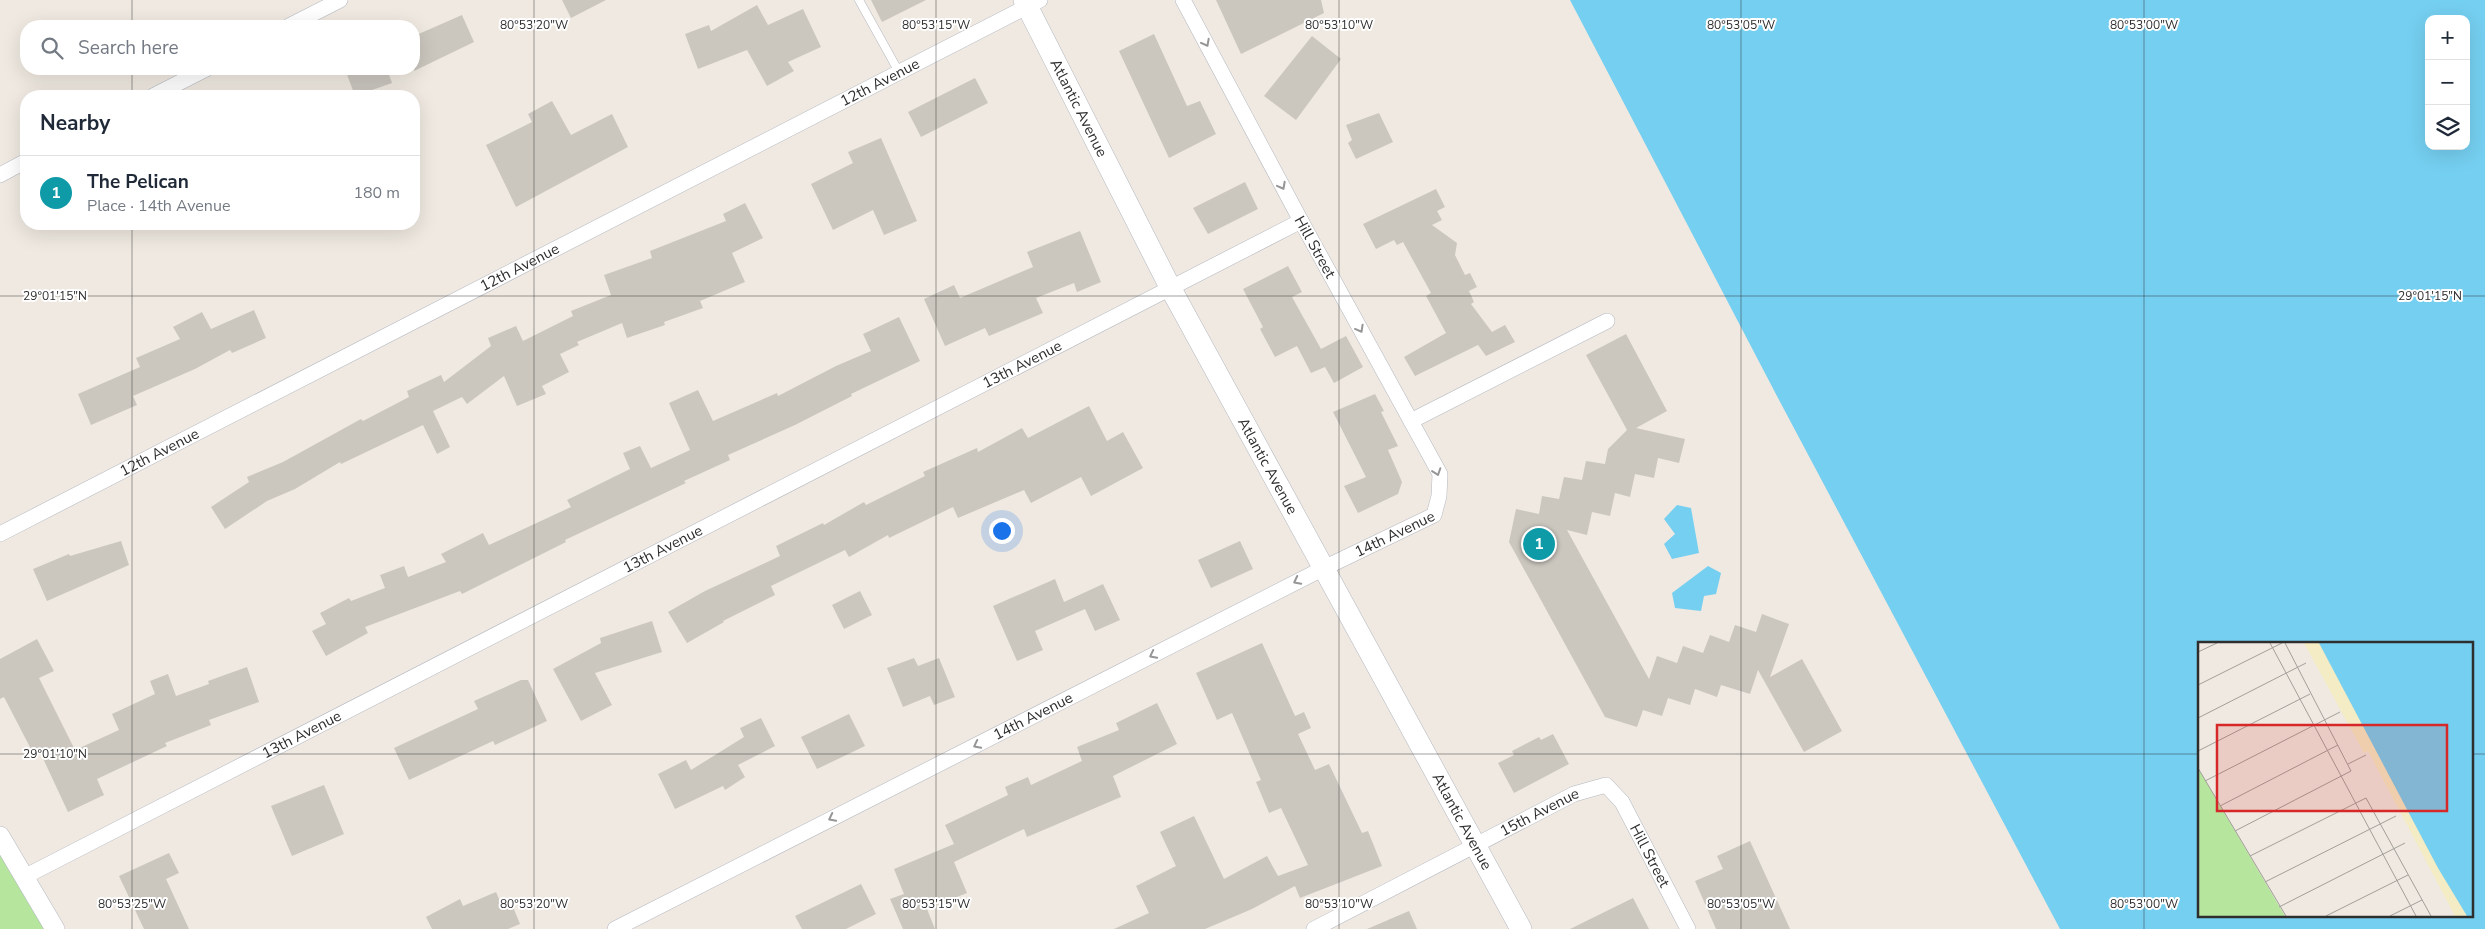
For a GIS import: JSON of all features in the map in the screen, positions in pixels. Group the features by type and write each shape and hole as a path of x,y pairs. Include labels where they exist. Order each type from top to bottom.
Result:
{"main road":[{"name":"Atlantic Avenue","path":"1030,2 1172,289 1521,929"}],"street":[{"path":"301,20 340,0"},
{"name":"Hill Street","path":"1183,0 1301,221 1440,474 1440,496"},
{"name":"12th Avenue","path":"0,534 899,72 1030,2"},
{"path":"164,90 194,75"},
{"path":"0,175 20,164"},
{"name":"13th Avenue","path":"24,877 1172,289 1301,221"},
{"path":"1411,421 1607,321"},
{"name":"14th Avenue","path":"615,929 1324,568 1434,515 1440,496"},
{"name":"Hill Street","path":"1606,785 1622,802 1688,929"},
{"name":"15th Avenue","path":"1314,929 1574,794 1606,785"},
{"path":"0,836 55,929"}],"lane":[{"path":"859,0 899,72"}],"green space":[{"path":"0,836 55,929 0,929"}],"water":[{"path":"1570,0 2485,0 2485,929 2060,929 1778,398"},
{"path":"1677,505 1691,508 1699,553 1672,559 1664,544 1675,534 1664,519"},
{"path":"1708,566 1721,573 1716,594 1704,596 1701,611 1675,608 1672,593"}],"building":[{"path":"562,0 606,0 571,18"},
{"path":"871,0 926,0 882,22"},
{"path":"1216,0 1321,0 1324,13 1241,54"},
{"path":"757,5 768,25 803,9 821,47 788,62 794,71 767,86 747,50 698,69 685,34 709,25 711,31"},
{"path":"462,15 474,42 420,68 420,33"},
{"path":"1154,34 1187,106 1200,101 1216,134 1169,158 1119,51"},
{"path":"1312,36 1341,59 1296,120 1264,96"},
{"path":"347,75 389,75 392,83 372,90 353,90"},
{"path":"975,78 988,103 921,137 908,112"},
{"path":"552,101 571,135 612,114 628,147 516,207 486,145 532,122 528,114"},
{"path":"1379,113 1393,142 1356,159 1348,143 1352,140 1346,125"},
{"path":"881,138 917,221 884,235 873,210 833,230 811,184 853,163 848,152"},
{"path":"1245,182 1258,209 1208,234 1193,208"},
{"path":"1436,189 1445,207 1437,211 1442,220 1432,225 1457,243 1455,255 1465,275 1470,273 1477,287 1469,291 1474,302 1471,304 1492,332 1505,325 1515,342 1486,356 1478,345 1415,376 1404,357 1446,333 1426,296 1431,293 1403,242 1397,245 1394,240 1376,249 1363,224"},
{"path":"745,203 763,238 732,253 745,282 700,301 703,308 664,322 665,325 627,338 622,323 577,342 579,345 560,354 569,372 542,386 546,394 517,406 504,376 467,404 462,397 433,411 450,447 437,454 423,425 341,464 340,462 295,489 267,501 225,529 211,507 249,482 247,477 283,462 361,419 363,421 409,397 407,391 441,375 444,382 491,346 488,338 516,326 523,341 573,316 571,311 611,295 604,275 652,258 650,251 726,221 723,214"},
{"path":"1080,231 1101,282 1077,292 1074,283 1036,298 1043,313 989,336 985,328 945,346 924,299 954,285 960,298 1033,267 1027,252"},
{"path":"1288,266 1302,292 1292,297 1321,349 1346,336 1363,367 1334,383 1325,367 1311,373 1297,346 1275,357 1260,329 1263,327 1243,289"},
{"path":"254,310 266,338 232,353 230,350 195,369 133,396 137,405 91,425 78,394 140,367 136,358 180,339 173,327 202,312 211,329"},
{"path":"899,317 920,361 851,394 852,396 795,425 728,455 730,460 684,481 686,483 565,540 566,542 462,594 460,591 365,627 368,633 326,656 312,631 326,624 320,613 349,598 351,601 385,588 380,575 404,566 408,577 446,562 441,554 483,533 489,545 571,507 567,500 630,469 623,453 640,446 651,468 690,450 669,403 698,390 713,421 777,393 778,396 836,366 871,351 863,334"},
{"path":"1626,334 1667,411 1636,428 1685,439 1679,463 1658,458 1654,478 1635,474 1630,497 1615,493 1610,516 1592,512 1587,535 1567,530 1649,679 1657,656 1677,663 1683,646 1703,653 1710,635 1729,642 1735,625 1756,632 1762,614 1789,624 1770,677 1802,659 1842,731 1804,752 1758,670 1750,694 1721,685 1717,697 1695,689 1690,705 1668,698 1662,716 1643,710 1637,727 1605,717 1509,542 1516,509 1539,514 1542,496 1559,499 1564,477 1582,480 1586,461 1605,464 1608,449 1627,430 1586,355"},
{"path":"1375,394 1384,411 1381,412 1398,446 1388,450 1402,482 1398,494 1358,513 1344,486 1366,477 1333,412"},
{"path":"1089,406 1107,441 1123,432 1143,468 1091,496 1081,477 1031,503 1024,490 958,518 953,507 889,538 888,535 849,557 845,550 771,586 775,595 723,621 687,643 668,612 705,591 780,556 776,546 823,523 824,525 864,502 866,505 925,476 923,472 977,448 978,452 1022,428 1028,438"},
{"path":"121,541 129,565 47,601 33,569 69,554 70,556"},
{"path":"1240,541 1253,569 1211,588 1198,560"},
{"path":"1055,579 1064,602 1103,584 1120,620 1095,631 1085,609 1035,631 1043,650 1017,661 993,606"},
{"path":"860,591 872,615 844,629 832,605"},
{"path":"652,621 662,652 595,673 612,705 581,721 553,669 601,643 600,638"},
{"path":"37,639 54,671 39,678 75,750 119,730 112,714 155,694 150,681 168,674 176,696 209,684 208,681 247,667 259,702 209,720 211,725 165,743 167,746 97,779 104,795 68,812 40,752 34,755 4,697 0,699 0,659"},
{"path":"1262,643 1295,716 1304,712 1311,728 1298,734 1315,770 1329,764 1362,833 1368,831 1382,866 1300,898 1295,886 1252,909 1205,929 1114,929 1149,913 1136,886 1176,866 1160,832 1194,816 1224,879 1267,856 1278,876 1308,865 1281,808 1269,813 1256,782 1261,780 1232,713 1217,720 1196,673"},
{"path":"914,658 918,666 939,658 955,697 934,705 930,696 903,707 887,668"},
{"path":"521,680 528,680 547,721 495,745 493,741 409,780 394,748 478,709 474,701"},
{"path":"1157,703 1177,744 1113,776 1121,797 1027,837 1024,829 954,862 967,893 927,909 935,929 903,929 890,899 904,894 894,869 954,844 945,825 1008,795 1005,787 1028,777 1031,785 1082,761 1077,747 1119,730 1116,723"},
{"path":"849,714 865,746 817,769 801,737"},
{"path":"761,718 775,746 738,765 745,777 725,790 723,786 675,809 658,774 686,760 691,770 744,737 740,728"},
{"path":"1553,734 1569,764 1514,793 1498,763 1514,755 1512,751 1539,737 1541,740"},
{"path":"324,785 344,834 292,856 271,806"},
{"path":"1750,841 1790,929 1716,929 1695,881 1723,869 1717,856"},
{"path":"169,853 179,873 166,879 189,929 144,929 119,876"},
{"path":"861,884 876,914 846,929 802,929 795,916"},
{"path":"496,892 502,906 511,902 520,924 508,929 432,929 426,917 460,899 463,906"},
{"path":"1633,898 1649,929 1570,929"},
{"path":"1409,911 1417,929 1367,929"}],"place":[{"name":"The Pelican","path":"1539,544"}]}
